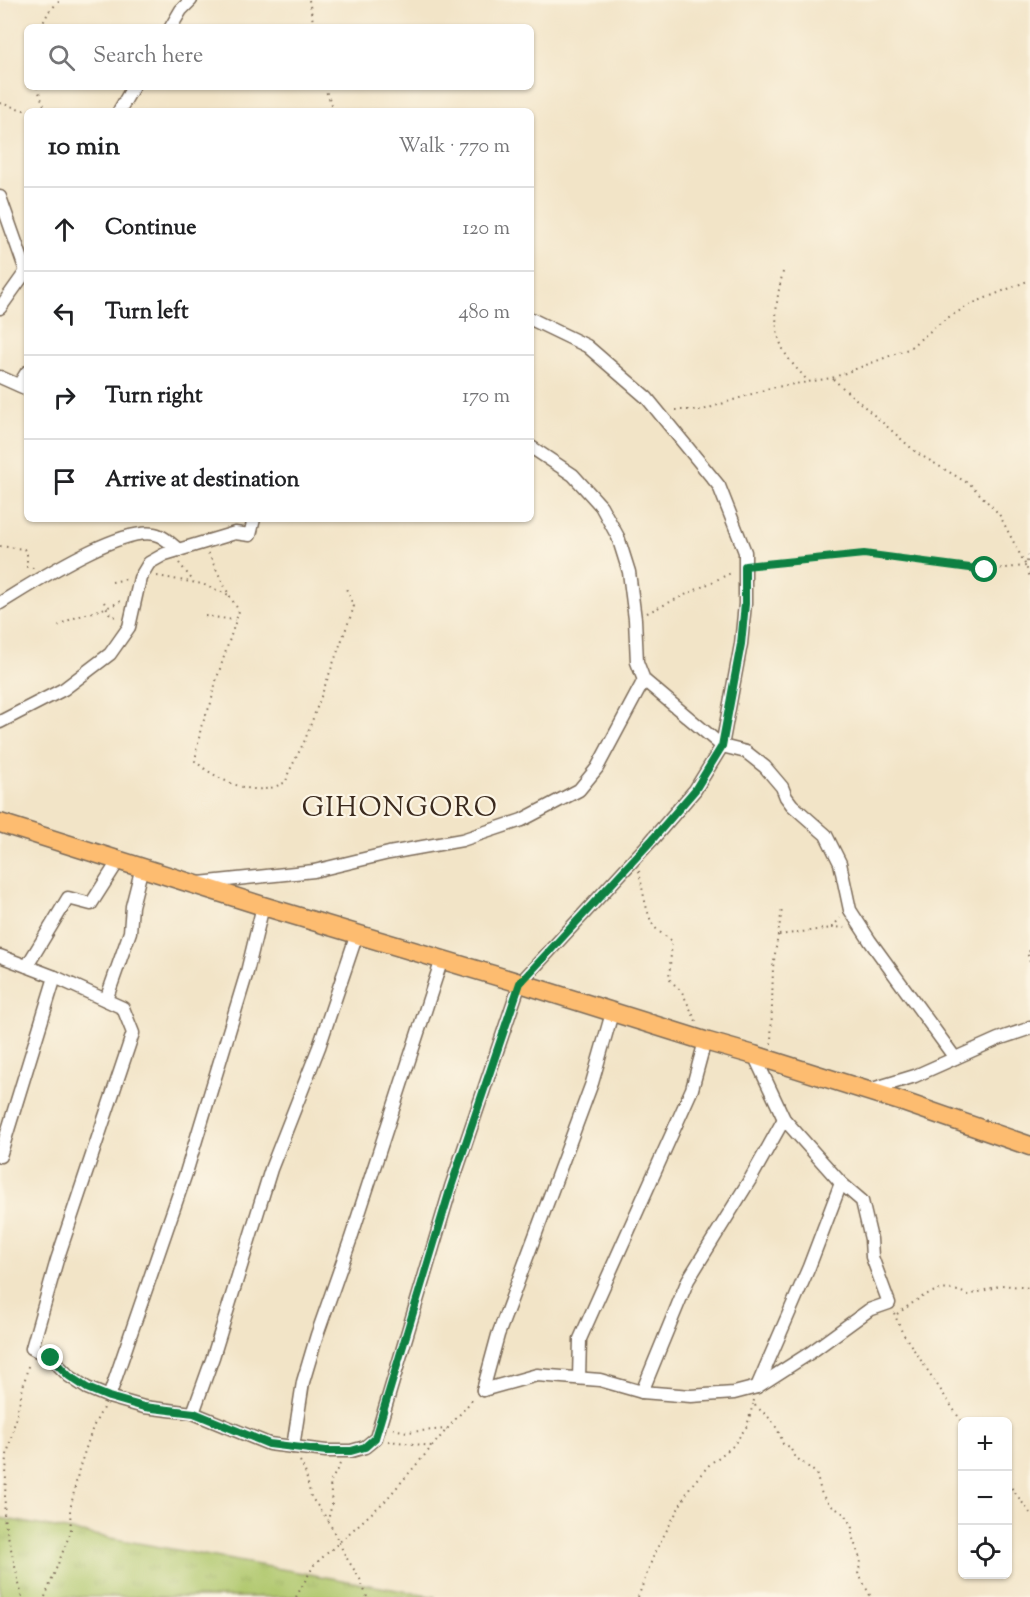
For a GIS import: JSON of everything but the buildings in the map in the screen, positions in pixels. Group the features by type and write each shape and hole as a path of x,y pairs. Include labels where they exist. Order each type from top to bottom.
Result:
{"main road":[{"path":"0,823 263,906 761,1057 1030,1146"}],"street":[{"path":"173,24 181,10 191,0"},
{"path":"121,108 131,90"},
{"path":"0,197 24,268"},
{"path":"0,308 24,277"},
{"path":"0,956 55,977 123,1008 133,1033 57,1260 32,1348 51,1358 69,1376 87,1388 109,1397 144,1407 194,1413 269,1444 326,1451 358,1449 373,1440 451,1187 520,983 638,856 695,790 722,746 741,644 745,604 745,552 719,486 647,398 586,346 534,320"},
{"path":"0,377 23,387"},
{"path":"534,449 573,475 601,506 618,537 629,572 635,619 637,662 644,680 722,746 746,752 765,767 782,787 792,806 826,835 840,863 849,906 870,941 955,1058"},
{"path":"0,722 64,689 110,654 129,627 140,578 149,563 174,552 235,533 250,535 253,522"},
{"path":"0,603 109,543 134,534 160,535 174,552"},
{"path":"195,883 314,871 389,853 462,840 522,820 579,790 597,768 644,680"},
{"path":"27,966 68,898 91,904 119,860"},
{"path":"106,1000 130,932 132,906 142,867"},
{"path":"109,1397 186,1173 247,972 263,906"},
{"path":"194,1413 271,1169 319,1047 357,934"},
{"path":"293,1448 303,1382 316,1335 351,1238 442,959"},
{"path":"0,1156 55,977"},
{"path":"483,1390 498,1335 592,1083 612,1013"},
{"path":"868,1091 915,1076 1030,1027"},
{"path":"579,1378 579,1339 692,1089 705,1041"},
{"path":"483,1390 537,1375 600,1380 642,1392 690,1396 734,1393 757,1387 810,1353 869,1310 889,1304 872,1257 871,1239 862,1201 841,1183 784,1119 761,1057"},
{"path":"642,1392 688,1280 752,1178 784,1119"},
{"path":"757,1387 809,1267 841,1183"}],"path":[{"path":"42,24 49,10 60,0"},
{"path":"309,0 313,24"},
{"path":"38,90 45,108"},
{"path":"325,90 334,108"},
{"path":"0,103 24,110"},
{"path":"783,272 776,299 775,320 782,347 791,363 807,381"},
{"path":"673,409 703,410 770,388 832,378 908,349 944,320 971,304 1030,280"},
{"path":"832,378 917,453 971,484 999,514 1030,577"},
{"path":"206,542 208,555 239,611 201,727 195,760 206,770 240,786 264,789 286,782 305,740 354,607 345,586"},
{"path":"0,546 24,549 27,554 27,567 51,573"},
{"path":"1026,566 1030,550"},
{"path":"174,552 194,582"},
{"path":"635,619 745,566 864,554 985,570 1026,566"},
{"path":"112,582 166,576 194,582 229,595"},
{"path":"58,626 66,620 78,619 137,593"},
{"path":"104,602 106,608 129,627"},
{"path":"205,616 236,621"},
{"path":"638,856 641,888 647,901 648,916 654,927 672,941 669,979 682,992 705,1041"},
{"path":"778,935 832,928 849,906"},
{"path":"761,1057 771,1047 773,967 782,909"},
{"path":"1030,951 1027,952 1030,962"},
{"path":"895,1315 930,1292 953,1288 969,1295 1002,1284 1030,1288"},
{"path":"889,1304 902,1332 960,1417"},
{"path":"22,1597 4,1518 8,1455 32,1348"},
{"path":"638,1597 655,1552 690,1487 710,1464 733,1446 747,1426 757,1387"},
{"path":"296,1597 314,1565 385,1501 483,1390"},
{"path":"45,1597 71,1531 70,1510 79,1469 93,1427 109,1397"},
{"path":"753,1404 779,1428 783,1443 790,1447 794,1456 816,1473 822,1495 830,1505 846,1515 861,1561 858,1573 871,1597"},
{"path":"373,1440 389,1428 407,1431 447,1429"},
{"path":"373,1440 432,1446"},
{"path":"293,1448 305,1471 311,1497 340,1540 346,1557 360,1579 367,1597"},
{"path":"328,1520 332,1504 330,1483 336,1467 358,1449"},
{"path":"1012,1488 1030,1513"}],"green space":[{"path":"0,1518 436,1597 0,1597"}],"district":[{"name":"GIHONGORO","path":"400,807"}],"route":[{"path":"51,1358 69,1376 87,1388 109,1397 144,1407 194,1413 269,1444 326,1451 351,1451 370,1443 375,1438 451,1187 520,983 695,790 722,746 741,644 745,604 745,566 864,554 985,570"}]}
